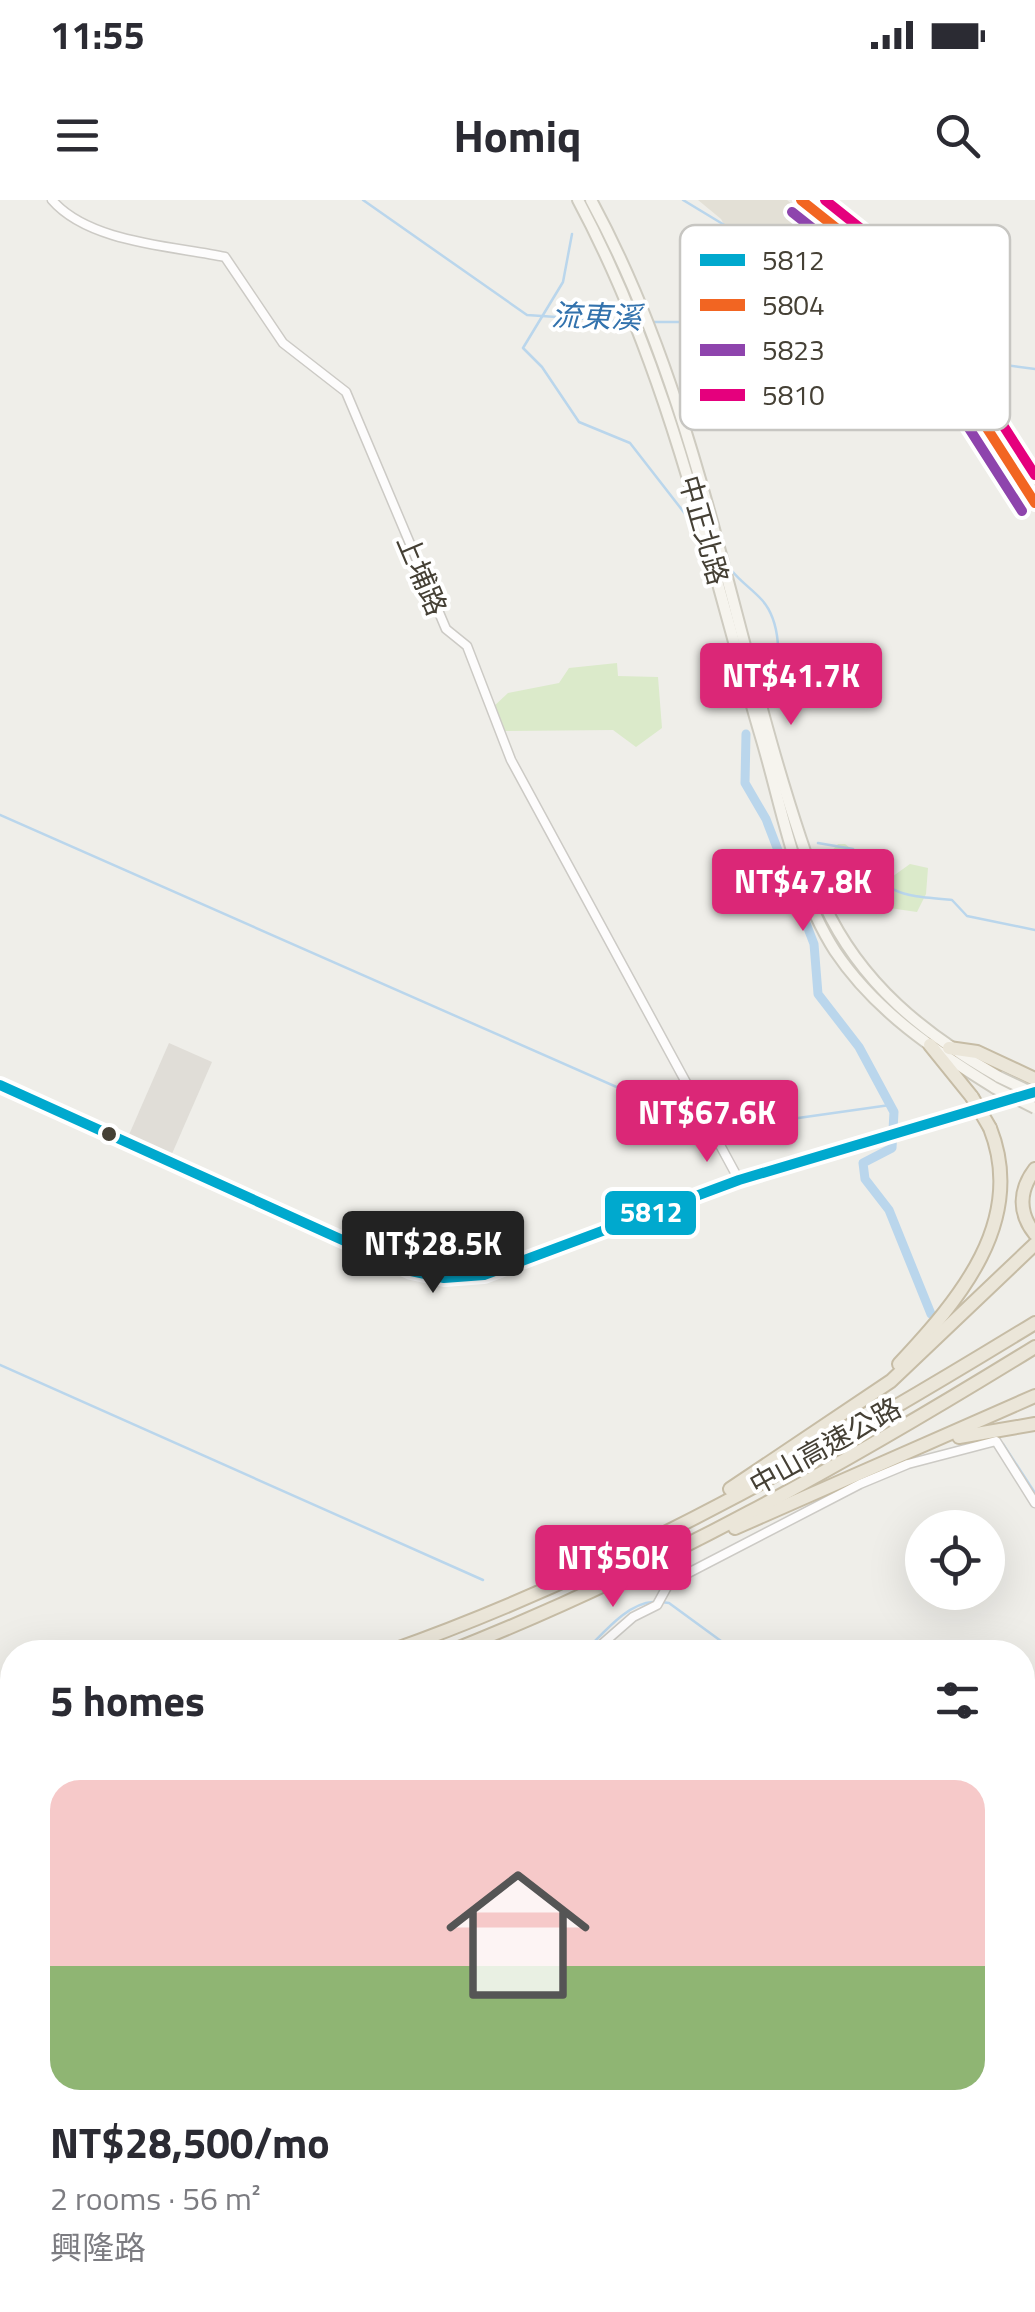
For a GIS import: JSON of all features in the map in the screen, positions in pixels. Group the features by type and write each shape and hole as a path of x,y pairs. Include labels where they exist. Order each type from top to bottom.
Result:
{"highway":[{"path":"874,1391 956,1298 993,1234 1001,1180 990,1128 972,1096 930,1045"},
{"path":"949,1048 977,1052 1031,1077"},
{"path":"1035,1169 1024,1186 1022,1204 1035,1234"},
{"path":"703,1511 712,1499 812,1437 932,1345 1035,1244"},
{"name":"中山高速公路","path":"418,1640 534,1594 703,1511 879,1418 1035,1324"},
{"name":"中山高速公路","path":"476,1640 704,1538 912,1422 1035,1347"},
{"path":"704,1538 1035,1396"},
{"path":"886,1461 986,1430 1035,1424"}],"main road":[{"name":"中正北路","path":"578,200 649,338 680,416"},
{"name":"中正北路","path":"592,200 643,307 813,908 834,950 862,986 930,1045 997,1083"},
{"path":"801,200 831,225"},
{"name":"中正北路","path":"686,430 824,904 864,972 949,1048 997,1083"},
{"path":"989,430 1035,503"},
{"path":"997,1083 1035,1093"},
{"path":"997,1083 1035,1108"}],"street":[{"name":"上埔路","path":"52,200 74,219 112,232 225,257 282,344 346,392 446,629 467,646 511,760 739,1180"},
{"path":"0,1085 411,1271 444,1278 484,1275 739,1180 1035,1093"},
{"path":"607,1640 633,1617 657,1605 669,1583 782,1529 860,1484 908,1464 996,1441 1035,1503"}],"shaded area":[{"path":"698,200 787,200 818,225 724,225"},
{"path":"169,1043 212,1062 171,1156 128,1137"}],"green space":[{"path":"617,663 618,676 658,677 662,728 636,747 613,730 502,731 493,707 508,693 559,683 569,668"},
{"path":"838,844 845,844 889,879 910,864 928,868 926,894 917,912 841,901 825,858"}],"waterway":[{"name":"流東溪","path":"363,200 527,315 630,322"},
{"path":"683,200 724,225"},
{"path":"572,234 563,282 523,348 542,367 579,422 630,443 693,524"},
{"name":"流東溪","path":"653,322 680,322"},
{"name":"流東溪","path":"1010,366 1035,369"},
{"path":"732,571 762,600 773,619 778,654 771,686"},
{"path":"746,734 745,783 766,819 814,944 818,994 859,1047 894,1112 892,1148 863,1163 865,1179 889,1210 931,1314"},
{"path":"0,815 705,1126 748,1114 770,1122 890,1105"},
{"path":"818,843 853,849 894,890 952,900 967,916 1035,930"},
{"path":"0,1365 483,1580"},
{"path":"1003,1444 1035,1493"},
{"path":"596,1640 624,1614 653,1602"},
{"path":"661,1602 669,1603 720,1640"}],"transit line":[{"name":"5804","path":"801,200 832,225"},
{"name":"5810","path":"825,200 856,225"},
{"name":"5823","path":"792,212 808,225"},
{"name":"5823","path":"970,430 1022,511"},
{"name":"5804","path":"988,430 1035,503"},
{"name":"5810","path":"1006,430 1035,475"},
{"name":"5812","path":"0,1085 411,1271 444,1278 484,1275 739,1180 1035,1092"}]}
